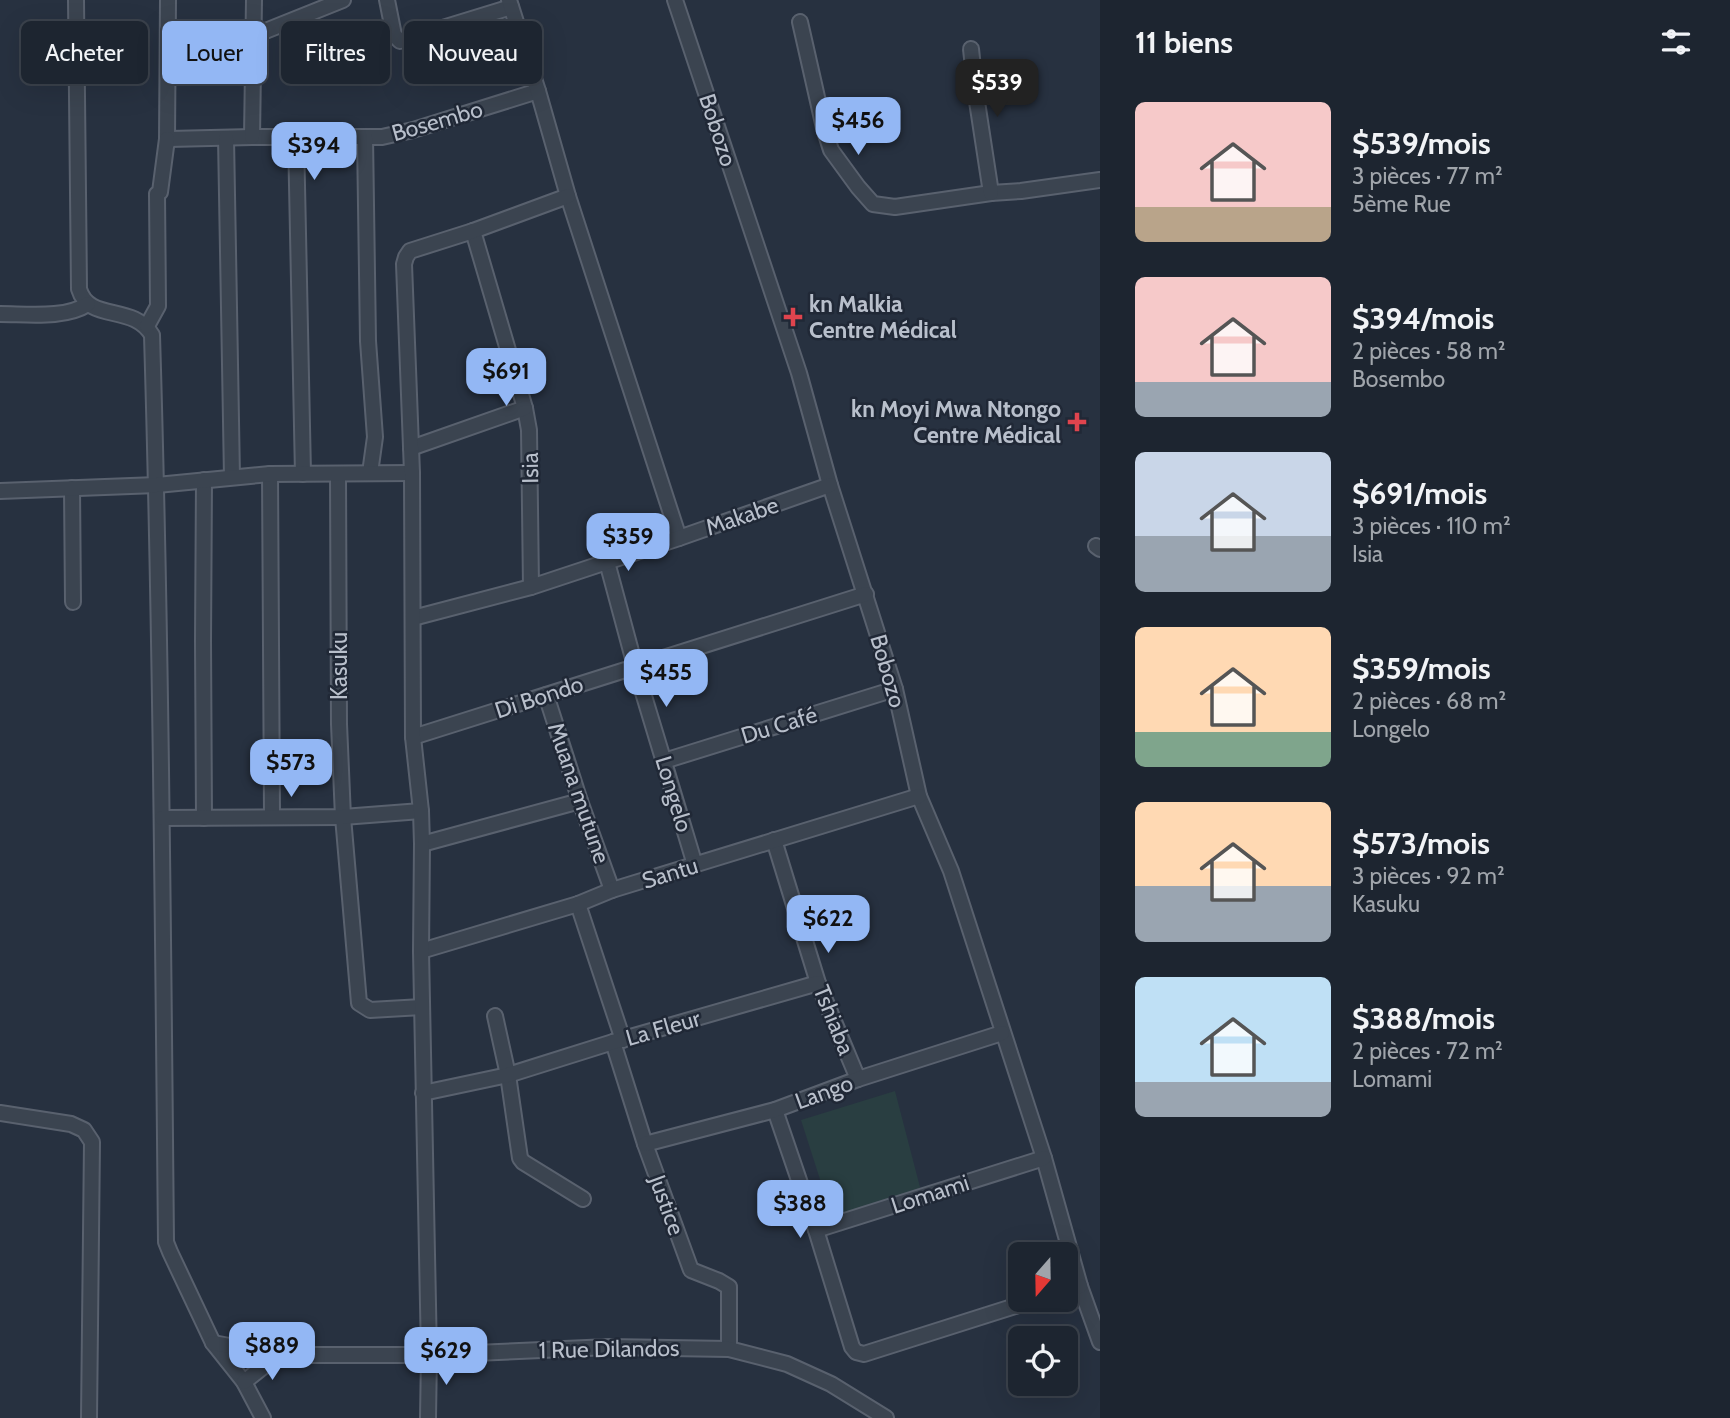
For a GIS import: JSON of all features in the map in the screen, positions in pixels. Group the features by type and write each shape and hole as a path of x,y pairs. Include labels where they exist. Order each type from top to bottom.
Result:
{"street":[{"path":"76,0 79,289 88,304 129,317 147,326 152,335 162,818 166,1242 213,1343 244,1382 264,1418"},
{"path":"147,326 158,306 158,194 167,140 168,0"},
{"path":"253,21 254,0"},
{"path":"267,30 343,0"},
{"path":"387,0 394,35 400,41 510,4 568,196 678,538"},
{"name":"Bobozo","path":"675,0 799,373 830,485 895,689 919,796 951,871 1044,1158 1063,1242"},
{"path":"800,22 831,150 873,204 895,207 1100,180"},
{"path":"971,49 991,193"},
{"path":"252,137 253,84"},
{"name":"Bosembo","path":"167,140 382,137 538,91"},
{"path":"296,137 303,474"},
{"path":"365,137 368,341 375,437 370,473"},
{"path":"226,138 232,477"},
{"path":"428,1418 421,951 422,844 413,737 412,473 404,264 410,251 568,196"},
{"name":"Isia","path":"473,231 525,408 529,430 531,587"},
{"path":"0,314 62,313 80,309 88,304"},
{"path":"411,448 525,408"},
{"path":"0,491 156,485 270,474 412,473"},
{"path":"270,474 272,816"},
{"name":"Kasuku","path":"338,474 342,817 359,1003 370,1010 422,1007"},
{"path":"204,480 204,818"},
{"name":"Makabe","path":"413,618 531,587 830,485"},
{"path":"72,488 74,602"},
{"name":"Longelo","path":"607,562 635,666 695,865"},
{"name":"Di Bondo","path":"413,737 866,594"},
{"name":"Du Café","path":"664,761 895,689"},
{"name":"Muana mutune","path":"546,695 612,890"},
{"name":"Santu","path":"421,951 919,796"},
{"path":"422,844 580,801"},
{"path":"162,818 342,817 421,811"},
{"name":"Tshiaba","path":"774,839 818,983 858,1079"},
{"name":"Justice","path":"578,904 645,1144 691,1270 729,1287 729,1349"},
{"name":"La Fleur","path":"423,1093 508,1075 818,983"},
{"path":"495,1016 508,1075 520,1158 583,1199"},
{"name":"Lango","path":"645,1144 775,1110 858,1079 1002,1033"},
{"path":"775,1110 852,1347 856,1352 864,1354 1008,1308"},
{"path":"0,1113 71,1124 84,1130 92,1142 89,1418"},
{"name":"Lomami","path":"816,1230 1044,1158"},
{"name":"Bobozo","path":"1078,1298 1100,1342"},
{"name":"1 Rue Dilandos","path":"213,1343 278,1355 429,1354 609,1347 729,1349 787,1364 831,1384 886,1418"},
{"path":"244,1382 278,1355"}],"green space":[{"path":"895,1091 921,1191 833,1220 801,1120"}],"place":[{"name":"kn Malkia Centre Médical","path":"793,317"},
{"name":"kn Moyi Mwa Ntongo Centre Médical","path":"1077,422"}]}
